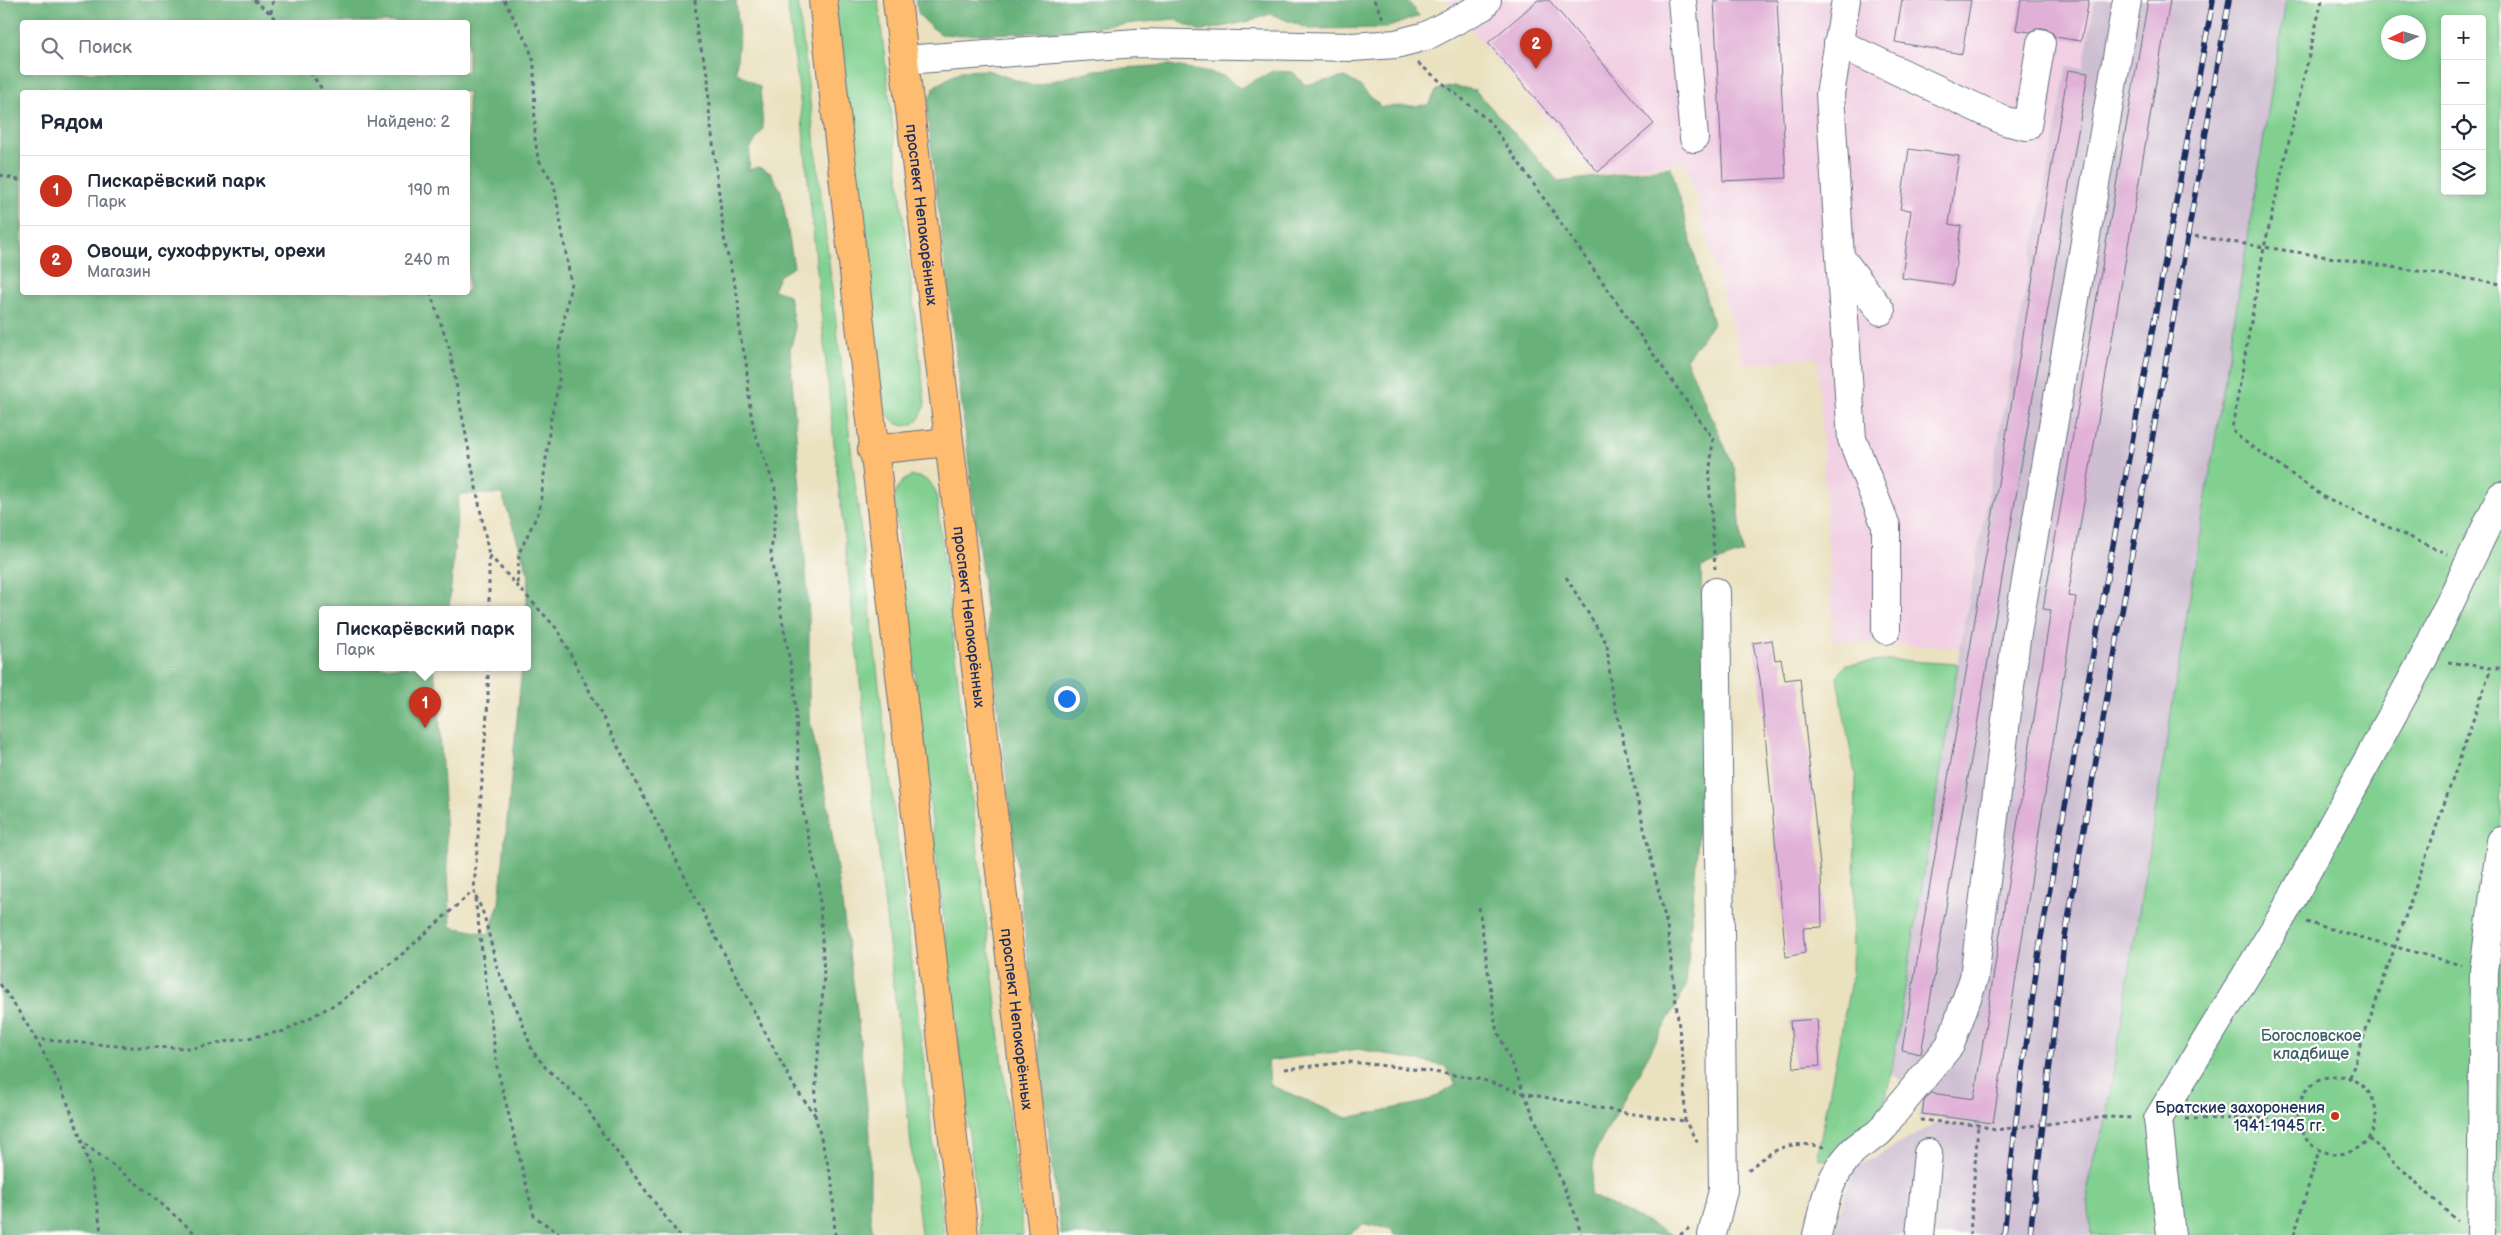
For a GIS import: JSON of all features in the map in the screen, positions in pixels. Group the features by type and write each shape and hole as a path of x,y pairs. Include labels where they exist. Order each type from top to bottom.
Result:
{"main road":[{"path":"822,0 872,450 964,1235"},
{"name":"проспект Непокорённых","path":"897,0 1043,1235"},
{"path":"872,450 948,442"}],"street":[{"path":"904,60 1136,43 1352,47 1396,44 1426,36 1483,6 1487,0"},
{"path":"1682,0 1694,138"},
{"path":"1846,0 1830,94 1840,257 1852,439 1886,526 1886,630"},
{"path":"1817,1235 1829,1183 1852,1151 1883,1131 1888,1120 1950,1045 1974,978 2016,639 2127,0"},
{"path":"1838,43 2005,121 2027,126 2041,43"},
{"path":"1840,257 1881,311"},
{"path":"2171,1235 2158,1119 2283,915 2422,659 2501,496"},
{"path":"1702,1230 1723,1190 1716,592"},
{"path":"2470,1228 2484,972 2501,841"},
{"path":"1920,1235 1928,1153"}],"path":[{"path":"254,0 276,20"},
{"path":"271,14 273,0"},
{"path":"504,0 528,45 534,62 534,138 538,159 554,184 571,283 559,348 559,383 551,417 542,500 539,512 519,553 517,585"},
{"path":"695,0 697,34 708,74 709,110 718,167 725,244 738,299 750,408 754,430 776,488 776,513 771,551 772,564 794,684 801,801 819,886 824,975 815,1116 832,1180 835,1235"},
{"path":"1374,0 1396,44 1490,122 1713,439 1709,479 1716,592"},
{"path":"2322,0 2264,248 2232,428 2240,438 2327,499 2468,564"},
{"path":"312,75 323,90"},
{"path":"0,175 20,180"},
{"path":"2187,236 2501,284"},
{"path":"431,295 449,347 489,555 489,606"},
{"path":"489,555 558,630 795,1088 815,1116"},
{"path":"1566,577 1607,644 1611,688 1667,926 1684,1070 1686,1121 1700,1146"},
{"path":"2422,659 2501,668"},
{"path":"2350,1078 2490,668"},
{"path":"488,671 488,700 474,890 497,1067 534,1216 556,1234 561,1235"},
{"path":"34,1039 131,1047 193,1048 285,1031 340,1001 400,956 474,890"},
{"path":"474,890 484,915 498,971 520,1016 532,1050 545,1066 584,1103 601,1131 679,1235"},
{"path":"1479,907 1496,1027 1576,1216 1581,1235"},
{"path":"2283,915 2484,972"},
{"path":"0,984 34,1039 69,1102 84,1144 101,1235"},
{"path":"1285,1069 1350,1062 1480,1079 1523,1093 1626,1113 1686,1121"},
{"path":"2334,1075 2350,1078 2363,1085 2373,1099 2376,1119 2369,1138 2358,1148 2338,1154 2319,1150 2307,1140 2298,1118 2301,1097 2313,1083 2334,1075"},
{"path":"1888,1120 1938,1120 1978,1125 1995,1130 2106,1117 2158,1119 2298,1118"},
{"path":"1970,1235 1978,1125"},
{"path":"2369,1138 2470,1228"},
{"path":"84,1144 149,1193 197,1235"},
{"path":"1723,1190 1773,1150 1799,1144 1852,1151"},
{"path":"2294,1235 2319,1150"},
{"path":"1680,1235 1702,1230"}],"shaded area":[{"path":"1447,0 2095,0 2083,69 2067,66 1960,648 1833,641 1818,358 1743,364 1686,162 1594,175"},
{"path":"2095,0 2286,0 2106,1117 2087,1186 2091,1235 1834,1235 1852,1170 1938,1122 1989,1125 1919,1117 1922,1094 1891,1074 1960,648 2067,66 2083,68"}],"green space":[{"path":"0,0 736,0 739,37 736,72 760,87 763,129 750,149 749,170 759,167 771,173 781,191 794,267 780,275 773,290 789,295 795,331 790,350 809,616 809,716 827,799 856,1003 870,1134 870,1213 873,1235 0,1235","holes":["459,494 502,494 529,576 526,606 531,606 531,671 522,671 499,903 489,934 451,927 438,695 434,671 319,671 319,606 449,606"]},
{"path":"787,0 798,0 944,1235 921,1235 835,454 800,99"},
{"path":"834,0 878,0 925,403 918,420 907,426 900,425 894,421 884,407"},
{"path":"915,0 1407,0 1419,16 1386,28 1309,29 1271,14 1246,22 1201,31 1173,19 1049,32 957,35 941,34 930,26 919,15"},
{"name":"Богословское кладбище","path":"2286,0 2501,0 2501,1235 2091,1235 2087,1186 2106,1117"},
{"path":"1170,65 1224,76 1240,88 1273,71 1293,72 1305,85 1345,77 1360,86 1381,107 1428,105 1437,90 1454,86 1475,90 1559,182 1671,167 1713,324 1686,359 1735,470 1743,553 1701,567 1706,737 1686,987 1595,1152 1590,1195 1673,1235 1394,1235 1392,1229 1364,1224 1348,1235 1061,1235 927,113 929,98 935,86 961,71 987,70 1033,86 1094,70","holes":["1359,1049 1445,1066 1456,1085 1425,1102 1347,1118 1270,1085 1268,1061"]},
{"path":"912,476 927,480 936,493 1023,1235 981,1235 894,500 900,485"},
{"path":"1893,660 1958,664 1891,1074 1883,1109 1826,1160 1817,1158 1852,975 1856,779 1837,678 1845,665"}],"building":[{"path":"1538,0 1549,0 1654,124 1598,172 1488,43"},
{"path":"1714,0 1777,0 1786,178 1723,181"},
{"path":"1902,0 1971,0 1962,54 1895,42"},
{"path":"2021,0 2089,0 2081,41 2055,37 2051,31 2043,28 2036,28 2030,32 2016,30"},
{"path":"2148,0 2170,0 2068,596 2076,597 1993,1123 1922,1114 1924,1101 1931,1093 1974,1099 2051,610 2043,609"},
{"path":"2068,70 2088,73 1921,1054 1902,1050"},
{"path":"1909,149 1959,156 1949,224 1961,226 1953,285 1902,278 1911,210 1900,209"},
{"path":"1772,640 1775,660 1781,659 1785,680 1800,678 1821,875 1822,927 1803,928 1805,953 1786,957 1760,679 1753,643"},
{"path":"1817,1019 1820,1066 1794,1068 1790,1021"}],"railway":[{"path":"2004,1235 2015,1128 2040,943 2213,0"},
{"path":"2030,1235 2064,943 2229,0"}],"place":[{"name":"Овощи, сухофрукты, орехи","path":"1536,69"},
{"name":"Пискарёвский парк","path":"425,728"},
{"name":"Братские захоронения 1941-1945 гг.","path":"2335,1116"}]}
